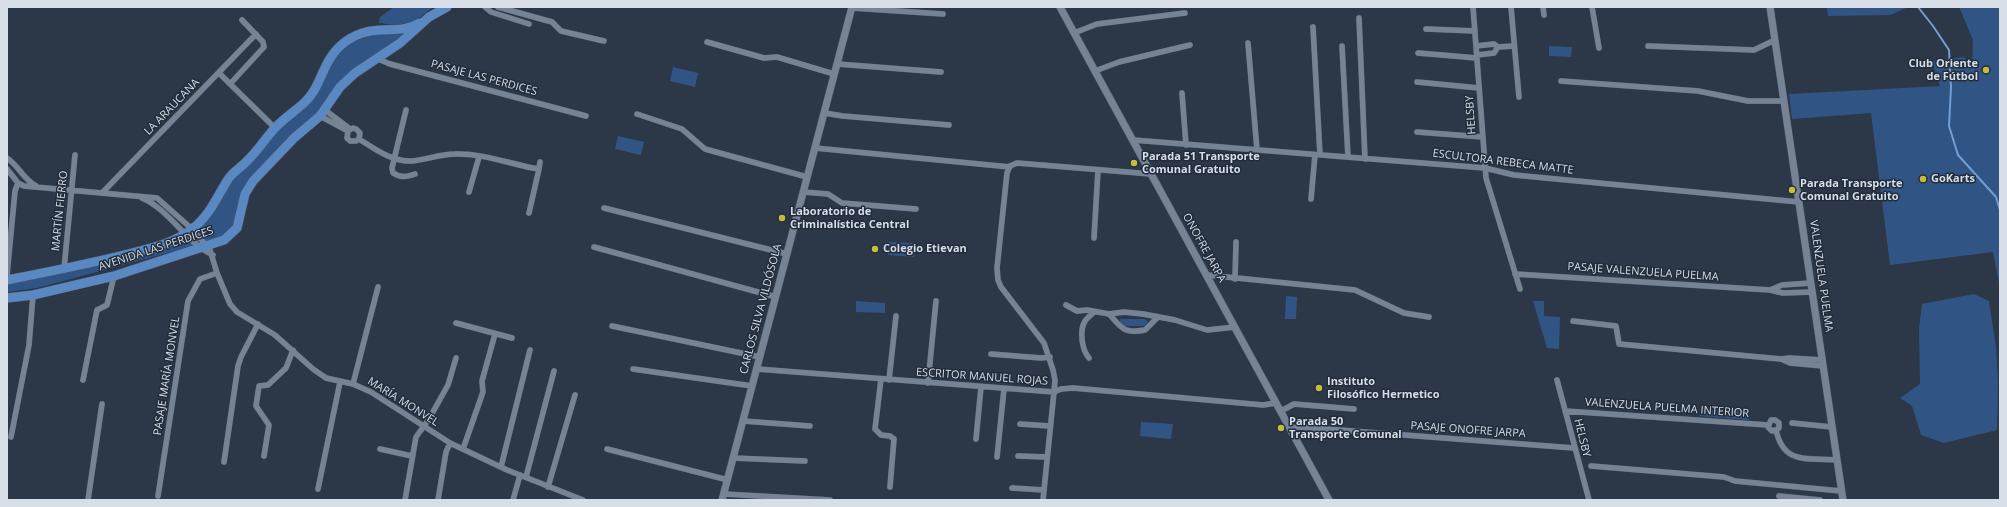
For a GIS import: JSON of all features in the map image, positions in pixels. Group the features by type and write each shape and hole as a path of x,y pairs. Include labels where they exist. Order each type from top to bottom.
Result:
{"main road":[{"name":"AVENIDA LAS PERDICES","path":"7,298 33,295 114,276 224,240 233,232 239,223 245,194 253,181 294,138 323,113 333,95 340,87 355,73 400,43 429,17 447,7"},
{"path":"7,280 64,269 162,244 189,231 212,207 229,178 252,155 275,128 311,96 323,68 333,54 345,42 359,33 372,29 398,29 412,27 429,17"},
{"path":"398,29 401,31 400,43"}],"street":[{"path":"485,7 491,12 529,24"},
{"path":"498,7 552,22 561,31 604,41"},
{"path":"852,7 943,14"},
{"name":"CARLOS SILVA VILDÓSOLA","path":"723,497 852,7"},
{"name":"ONOFRE JARPA","path":"1060,7 1329,500"},
{"name":"HELSBY","path":"1473,7 1486,178 1520,289"},
{"path":"1511,7 1519,97"},
{"path":"1543,7 1544,15"},
{"path":"1592,7 1599,48"},
{"name":"VALENZUELA PUELMA","path":"1770,7 1843,500"},
{"path":"1074,33 1097,24 1185,13"},
{"path":"1358,18 1365,159"},
{"path":"230,84 264,49 263,42 242,20"},
{"path":"1311,199 1317,155 1313,27"},
{"path":"1426,28 1475,31"},
{"name":"LA ARAUCANA","path":"102,193 256,34"},
{"path":"1648,46 1754,50 1775,40"},
{"path":"707,42 764,58 777,57 834,74"},
{"path":"1248,43 1257,150"},
{"path":"1476,46 1494,44 1498,47 1514,46"},
{"path":"1095,71 1119,62 1190,45"},
{"path":"1342,46 1348,157"},
{"path":"1418,53 1477,56 1494,53 1498,47"},
{"name":"PASAJE LAS PERDICES","path":"378,58 390,64 586,116"},
{"path":"837,64 941,72"},
{"path":"219,73 275,128"},
{"path":"1561,81 1698,91 1748,100 1784,101"},
{"path":"1417,82 1479,88"},
{"path":"1182,93 1186,145"},
{"path":"406,110 393,158 393,173 398,176 406,177 415,174"},
{"path":"323,113 349,130 353,128 359,130 359,139"},
{"path":"824,113 949,125"},
{"path":"636,114 682,129 705,149 807,177"},
{"path":"349,130 347,138 350,141 356,141 359,139"},
{"path":"1418,132 1483,137"},
{"path":"359,139 382,154 393,158 411,161 454,154 479,157 539,169"},
{"name":"ESCULTORA REBECA MATTE","path":"1133,140 1485,168 1514,174 1799,202"},
{"path":"815,148 1010,166 1017,163 1151,174"},
{"name":"MARTÍN FIERRO","path":"64,269 75,155"},
{"path":"469,192 479,157"},
{"name":"MARÍA MONVEL","path":"7,158 13,163 24,178 40,188"},
{"path":"530,213 540,162"},
{"path":"1010,166 1007,173 1004,191 997,268 998,280 1002,289 1044,343 1050,357 1055,380 1043,500"},
{"path":"7,169 18,183 15,191 7,275"},
{"path":"1094,238 1098,170"},
{"name":"MARÍA MONVEL","path":"18,183 24,186 40,188 141,198 157,198 162,201 213,255 217,273 230,304 237,312 258,324 294,350 313,369 326,378 352,384 371,392 423,427 450,443 501,467 583,500"},
{"path":"804,192 828,194 842,203 916,208"},
{"path":"604,208 787,254"},
{"path":"1235,279 1236,242"},
{"path":"594,248 776,297"},
{"name":"PASAJE MARÍA MONVEL","path":"158,496 188,301 200,279 217,273"},
{"name":"PASAJE VALENZUELA PUELMA","path":"1515,274 1770,290 1783,293 1812,292"},
{"path":"1207,275 1355,290 1404,313 1429,317"},
{"path":"83,380 97,310 107,305 114,276"},
{"name":"PASAJE VALENZUELA PUELMA","path":"1770,290 1782,286 1811,283"},
{"path":"352,384 378,287"},
{"path":"11,437 29,345 33,295"},
{"path":"928,383 936,301"},
{"path":"1066,305 1078,311 1085,321"},
{"path":"1078,311 1087,310 1109,314 1124,312 1143,314 1157,318 1175,320 1207,330 1235,327"},
{"path":"1089,358 1083,345 1083,329 1085,321 1094,312"},
{"path":"1109,314 1122,329 1127,331 1145,330 1157,318"},
{"path":"889,380 896,316"},
{"path":"1573,321 1616,326 1619,344 1781,359 1790,358 1823,363"},
{"path":"456,323 512,338"},
{"path":"224,462 238,366 258,324"},
{"path":"612,326 760,357"},
{"path":"464,449 483,392 482,382 495,334"},
{"path":"264,456 269,425 256,406 259,386 268,385 286,368 294,350"},
{"path":"501,467 530,350"},
{"path":"991,354 1041,358 1050,357"},
{"path":"405,500 416,437 448,385 456,358"},
{"path":"633,369 752,386"},
{"name":"ESCRITOR MANUEL ROJAS","path":"757,369 1004,389 1054,392 1061,389 1073,388 1263,405 1276,403"},
{"path":"526,477 554,371"},
{"path":"881,379 875,429 881,435 890,436 894,439 890,487"},
{"name":"HELSBY","path":"1557,380 1589,500"},
{"path":"318,489 340,382"},
{"path":"976,439 981,387"},
{"path":"997,457 1004,389"},
{"path":"548,487 575,395"},
{"path":"88,500 102,404"},
{"path":"1281,411 1294,404 1354,409"},
{"name":"VALENZUELA PUELMA INTERIOR","path":"1565,411 1768,425"},
{"name":"VALENZUELA PUELMA INTERIOR","path":"1768,425 1771,420 1776,420 1779,426 1776,430 1780,444 1790,456 1837,460"},
{"path":"743,421 810,426"},
{"path":"1792,423 1832,427"},
{"path":"1020,424 1050,426"},
{"name":"VALENZUELA PUELMA INTERIOR","path":"1768,425 1771,430 1776,430"},
{"name":"PASAJE ONOFRE JARPA","path":"1290,428 1300,427 1574,448"},
{"path":"438,500 446,452 450,443"},
{"path":"380,449 412,456"},
{"path":"607,449 728,480"},
{"path":"1018,456 1047,457"},
{"path":"733,458 805,461"},
{"path":"1591,466 1724,477 1736,482 1841,491"},
{"path":"513,500 520,475"},
{"path":"1012,488 1044,490"},
{"path":"1779,496 1820,500"},
{"path":"723,497 830,500"}],"shaded area":[{"path":"394,7 433,7 414,22 395,25 379,23 380,17"},
{"path":"1827,7 1906,8 1890,15 1828,16"},
{"name":"GoKarts","path":"1959,7 2000,7 2000,288 1993,252 1890,265 1871,113 1792,119 1789,94 1940,86 1932,61 1964,57 1972,66 1973,40"},
{"path":"423,22 348,73 323,108 250,180 237,222 223,238 37,288 7,292 7,282 182,239 232,176 279,123 305,104 332,55 361,34"},
{"path":"1549,46 1572,47 1571,57 1549,56"},
{"path":"673,67 698,73 695,87 670,81"},
{"path":"618,136 644,142 641,155 615,149"},
{"path":"889,242 915,243 914,257 888,255"},
{"path":"1974,294 1989,301 1996,347 1998,383 1997,430 1944,443 1921,435 1912,406 1900,398 1920,384 1919,328 1922,304"},
{"path":"1286,296 1297,297 1296,319 1285,319"},
{"path":"856,301 885,303 885,313 856,312"},
{"path":"1533,301 1544,301 1544,316 1560,317 1559,349 1547,348"},
{"path":"1120,319 1145,319 1148,322 1144,326 1120,326"},
{"path":"1704,409 1749,412 1749,420 1699,416"},
{"path":"1141,422 1173,424 1171,439 1140,436"}],"waterway":[{"path":"1918,7 1949,50 1951,87 1949,126 1958,155 1996,197 2000,210"}],"place":[{"name":"Club Oriente de Fútbol","path":"1986,70"},
{"name":"Parada 51 Transporte Comunal Gratuito","path":"1134,163"},
{"name":"GoKarts","path":"1923,179"},
{"name":"Parada Transporte Comunal Gratuito","path":"1792,190"},
{"name":"Laboratorio de Criminalística Central","path":"782,218"},
{"name":"Colegio Etievan","path":"875,249"},
{"name":"Instituto Filosófico Hermetico","path":"1319,388"},
{"name":"Parada 50 Transporte Comunal","path":"1281,428"}]}
